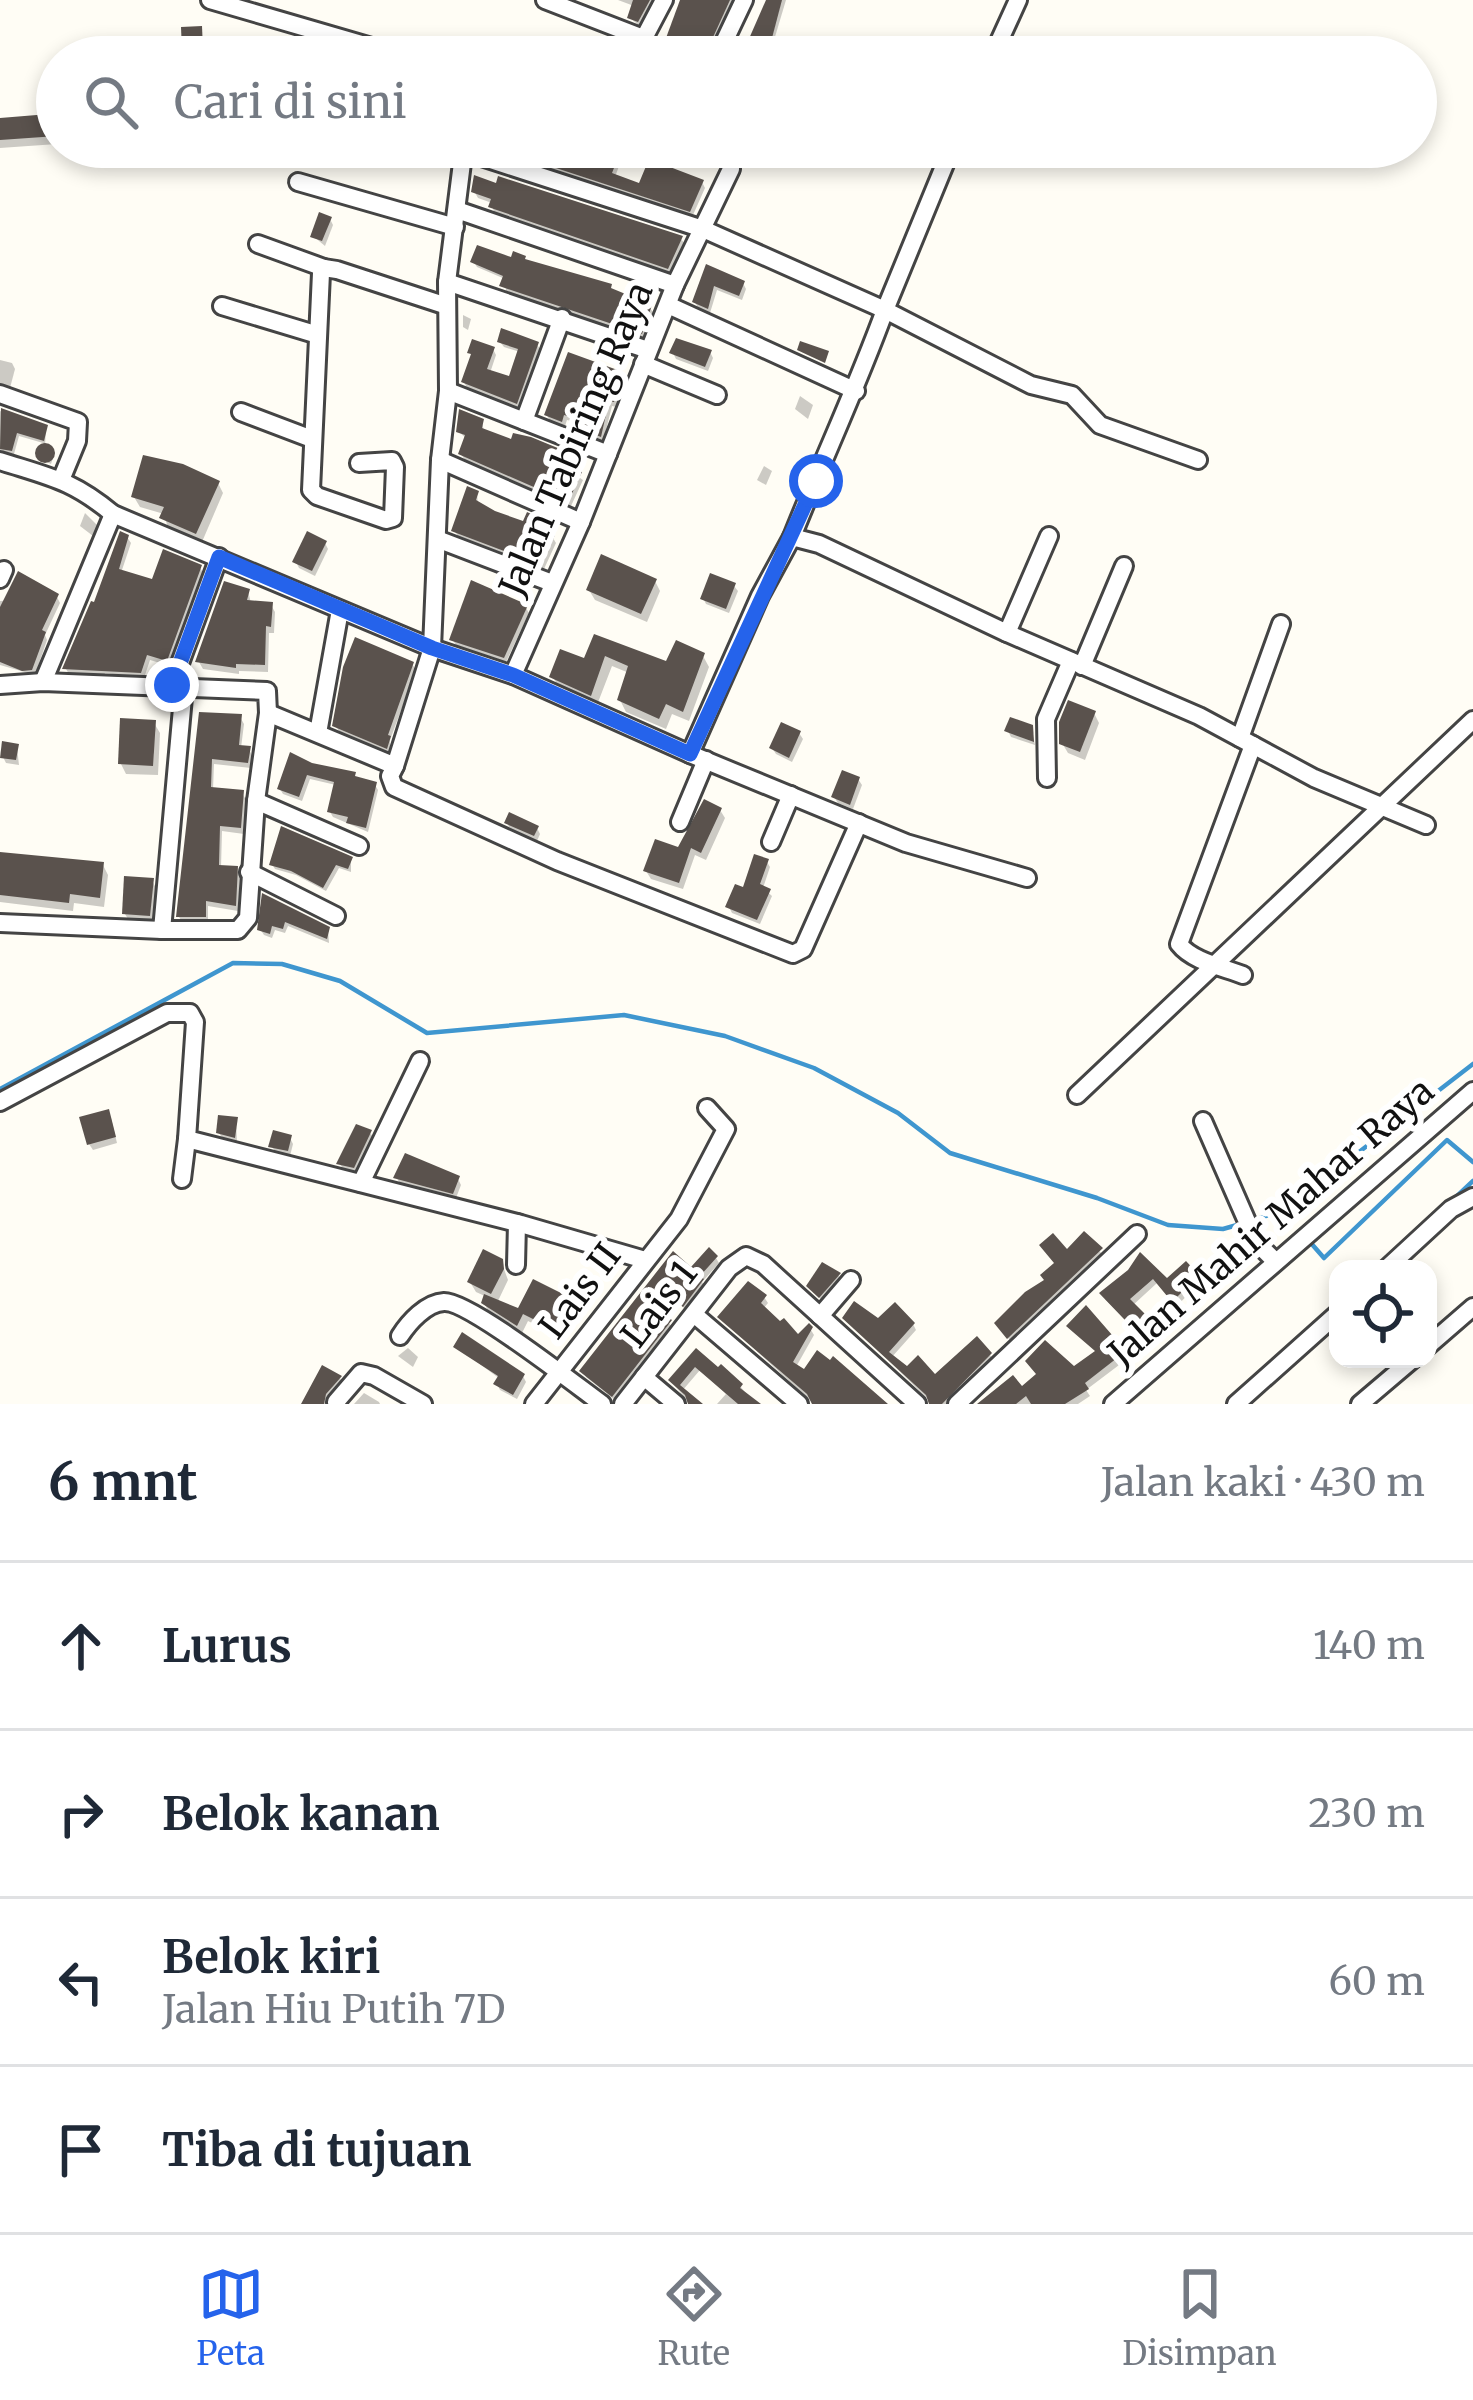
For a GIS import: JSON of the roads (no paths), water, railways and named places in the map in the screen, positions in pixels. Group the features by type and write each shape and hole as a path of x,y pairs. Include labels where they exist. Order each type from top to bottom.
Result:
{"street":[{"path":"211,0 246,5 341,36"},
{"path":"545,0 638,36"},
{"path":"644,36 664,0"},
{"path":"727,36 744,0"},
{"path":"1002,36 1018,0"},
{"path":"462,168 447,282 448,391 440,460 432,648 390,776 394,788 557,861 794,954 803,949 859,823"},
{"path":"520,168 703,230 885,310 1031,385 1072,395 1100,425 1198,460"},
{"name":"Jalan Tabiring Raya","path":"513,675 581,522 676,285 731,168"},
{"path":"680,822 698,757 760,596 792,537 836,427 856,391 943,168"},
{"path":"298,182 456,218 676,285"},
{"path":"258,244 447,306"},
{"path":"324,268 311,490 386,520 393,518 392,461 358,463"},
{"path":"447,282 562,318 717,395"},
{"path":"668,305 856,391"},
{"path":"222,306 318,334"},
{"path":"524,421 562,318"},
{"path":"448,391 608,454"},
{"path":"0,394 78,422 77,441 62,480"},
{"path":"241,412 312,440"},
{"path":"440,460 581,522"},
{"path":"0,461 62,480 83,489 113,514 432,648 513,675 859,823 954,859 1027,878"},
{"path":"43,682 113,514"},
{"path":"1007,632 1049,536"},
{"path":"792,537 820,544 1198,716 1314,778 1426,825"},
{"path":"437,538 552,584"},
{"path":"162,929 178,686 219,557"},
{"path":"1047,778 1046,719 1124,566"},
{"path":"318,733 340,610"},
{"path":"1243,975 1195,957 1179,944 1281,624"},
{"path":"0,685 43,682 267,691 268,713 248,918 238,930 0,923"},
{"path":"268,713 395,766"},
{"path":"1077,1095 1473,720"},
{"path":"771,842 791,795"},
{"path":"256,801 359,846"},
{"path":"249,872 336,916"},
{"path":"0,1102 167,1013 190,1013 195,1022 182,1179"},
{"path":"361,1183 420,1061"},
{"name":"Jalan Mahir Mahar Raya","path":"1113,1404 1473,1091"},
{"name":"Lais II","path":"534,1404 679,1219 724,1135 724,1125 707,1108"},
{"path":"1203,1121 1256,1242 1274,1260"},
{"path":"187,1139 517,1223 644,1261"},
{"path":"1396,1260 1451,1209 1473,1197"},
{"path":"516,1265 517,1223"},
{"path":"957,1404 1137,1234"},
{"name":"Lais 1","path":"623,1404 740,1258 753,1258 820,1316"},
{"path":"850,1280 820,1316 917,1404"},
{"path":"400,1336 421,1313 441,1302 451,1303 503,1333 602,1404"},
{"path":"1437,1338 1473,1307"},
{"path":"695,1316 799,1404"},
{"path":"1236,1404 1329,1321"},
{"path":"1360,1404 1402,1368"},
{"path":"336,1402 361,1373 423,1404"},
{"path":"644,1377 676,1404"}],"waterway":[{"path":"0,1089 233,963 282,964 340,981 427,1033 624,1015 725,1036 814,1068 898,1113 950,1153 1168,1225 1223,1229 1244,1223"},
{"path":"1254,1220 1284,1210 1473,1064"},
{"path":"1310,1242 1324,1258 1447,1140 1473,1162"},
{"path":"1456,1197 1473,1181"}]}
